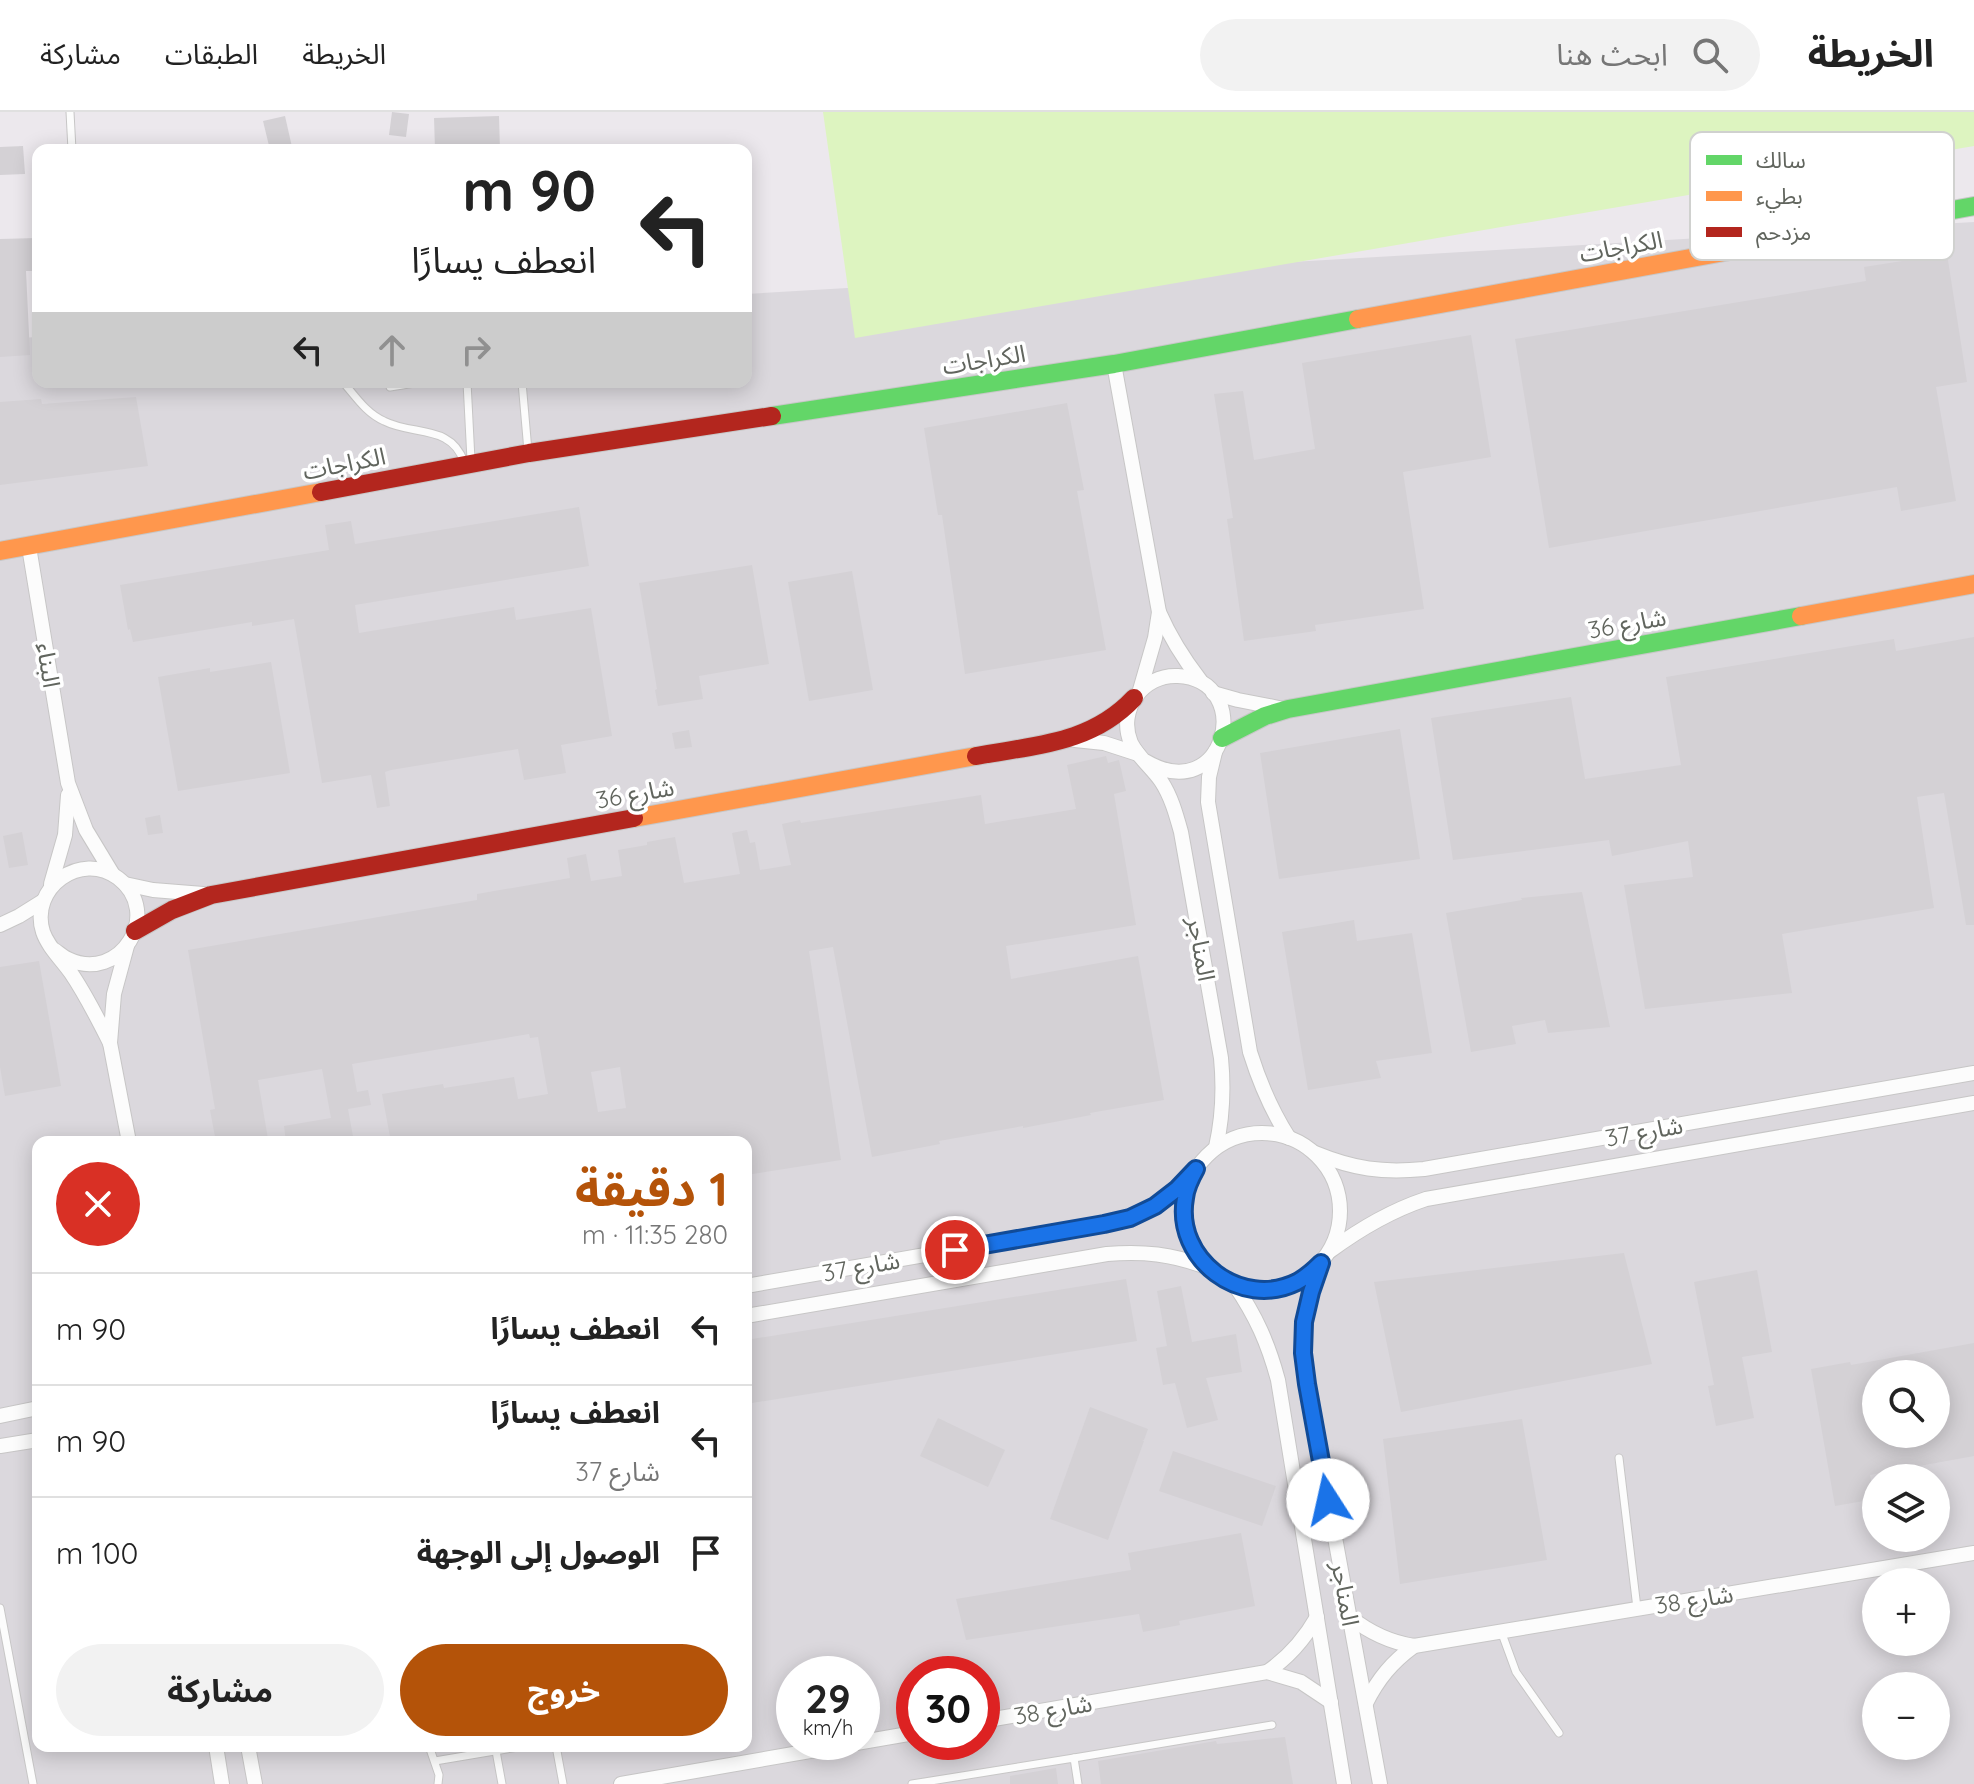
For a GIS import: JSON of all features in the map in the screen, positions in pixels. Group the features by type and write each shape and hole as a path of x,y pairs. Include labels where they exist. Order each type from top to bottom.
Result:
{"street":[{"name":"الكراجات","path":"1954,210 1974,206"},
{"name":"الكراجات","path":"0,551 529,453 1114,364 1690,258"},
{"path":"1114,364 1159,612 1177,649 1221,707 1224,722 1219,745 1204,763 1190,770 1174,772 1158,769 1142,758 1131,742 1127,727 1128,712 1155,638 1159,612"},
{"name":"البناء","path":"29,547 68,783 86,830 112,873"},
{"name":"شارع 36","path":"1219,745 1265,716 1288,709 1974,584"},
{"path":"1137,694 1154,680 1169,675 1186,676 1207,688"},
{"name":"شارع 36","path":"1207,688 1250,703 1288,709"},
{"name":"شارع 36","path":"131,939 158,915 211,895 1067,739 1104,725 1137,694"},
{"name":"شارع 36","path":"1067,739 1104,743 1142,758"},
{"name":"المناجر","path":"1219,745 1209,777 1208,802 1250,1052 1272,1111 1289,1138"},
{"name":"المناجر","path":"1142,758 1162,782 1174,806 1181,832 1221,1058 1224,1088 1216,1147"},
{"name":"البناء","path":"51,886 65,835 68,783"},
{"path":"110,1043 84,994 44,934 40,918 43,901 51,886 63,875 79,869 96,868 112,873 125,884 134,898 138,915 114,994 110,1043 128,1136"},
{"name":"شارع 36","path":"125,884 182,894 211,895"},
{"path":"0,925 43,901"},
{"path":"53,949 66,959 82,964 99,964 115,957 131,939"},
{"name":"شارع 37","path":"1315,1153 1341,1164 1368,1170 1396,1172 1424,1169 1974,1073"},
{"name":"شارع 37","path":"1326,1257 1375,1219 1426,1199 1974,1103"},
{"path":"1259,1133 1289,1138 1315,1153 1333,1178 1341,1207 1337,1237 1326,1257 1310,1274 1281,1287 1249,1289 1220,1278 1198,1256 1185,1228 1185,1198 1196,1169 1216,1147 1259,1133"},
{"name":"شارع 37","path":"752,1285 1130,1218 1155,1206 1196,1169"},
{"name":"شارع 37","path":"752,1315 1107,1254 1158,1253 1184,1258 1208,1268"},
{"name":"المناجر","path":"1326,1257 1307,1307 1303,1353 1380,1784"},
{"name":"المناجر","path":"1234,1284 1262,1330 1278,1380 1344,1784"},
{"path":"0,1416 32,1409"},
{"path":"0,1446 32,1441"},
{"name":"شارع 38","path":"1350,1617 1380,1637 1414,1646 1974,1553"},
{"path":"1267,1672 1296,1648 1317,1617"},
{"path":"1366,1703 1385,1670 1414,1646"},
{"name":"شارع 38","path":"1000,1718 1267,1672 1301,1682 1331,1702"},
{"path":"621,1784 896,1736"},
{"path":"217,1752 222,1784"},
{"path":"249,1752 255,1784"}],"lane":[{"path":"70,112 72,144"},
{"path":"348,388 371,414 382,421 449,440 468,464"},
{"path":"467,388 468,464"},
{"path":"523,388 529,453"},
{"path":"1619,1458 1637,1608"},
{"path":"0,1608 33,1784"},
{"path":"1501,1631 1516,1672 1559,1733"},
{"path":"912,1784 1272,1725"},
{"path":"431,1752 439,1775 438,1784"},
{"path":"435,1761 490,1752"},
{"path":"496,1752 502,1784"},
{"path":"557,1752 563,1784"},
{"path":"1074,1758 1078,1784"}],"shaded area":[{"path":"823,112 1974,112 1974,146 1954,149 1954,132 1690,132 1690,195 855,338"},
{"path":"1974,222 1974,1784 0,1784 0,339 32,337 32,388 752,388 752,294 1690,239 1690,260 1954,260 1954,223"}],"building":[{"path":"392,112 409,114 406,137 389,135"},
{"path":"285,116 291,144 269,144 263,121"},
{"path":"499,116 500,144 435,144 434,118"},
{"path":"23,146 25,174 0,175 0,147"},
{"path":"32,238 32,271 26,271 30,355 0,357 0,239"},
{"path":"1909,260 1948,260 1967,382 1936,387 1956,501 1901,511 1897,487 1549,548 1515,339 1866,281 1864,267"},
{"path":"1471,335 1491,457 1403,472 1424,609 1315,625 1316,631 1244,641 1227,519 1233,518 1214,394 1243,391 1254,460 1315,449 1302,363"},
{"path":"136,397 148,466 0,485 0,402 41,399 42,404"},
{"path":"1067,403 1084,490 1077,491 1106,650 965,674 942,515 938,515 924,428"},
{"path":"579,507 589,566 355,605 359,633 514,607 516,620 591,608 612,736 561,745 566,773 524,780 518,749 391,770 385,772 390,806 377,808 371,775 322,783 294,619 252,626 252,622 133,642 128,630 120,585 329,550 325,525 351,521 355,544"},
{"path":"752,565 769,664 699,676 703,699 658,706 639,583"},
{"path":"852,571 873,690 809,701 788,582"},
{"path":"1974,637 1974,925 1966,925 1944,793 1917,797 1934,908 1782,934 1792,993 1645,1009 1624,885 1693,877 1688,841 1612,856 1609,840 1453,860 1431,718 1571,697 1585,779 1681,765 1666,677 1894,639 1896,651"},
{"path":"271,662 290,773 178,791 158,677"},
{"path":"1400,729 1420,859 1279,879 1260,753"},
{"path":"689,730 692,747 675,749 672,733"},
{"path":"1106,756 1108,763 1119,760 1126,791 1114,794 1136,925 1006,946 1011,979 1138,956 1164,1100 939,1141 940,1144 872,1157 833,947 809,951 841,1160 752,1174 752,1136 390,1136 382,1094 514,1077 518,1099 548,1094 538,1037 530,1038 529,1034 352,1064 357,1092 368,1090 371,1105 348,1109 353,1136 285,1136 284,1126 331,1118 322,1069 258,1080 267,1136 215,1136 210,1110 215,1109 188,950 477,900 477,894 570,878 567,858 586,854 591,881 622,876 618,850 675,837 684,883 740,874 732,833 747,830 750,843 755,842 760,870 791,865 782,824 800,820 801,823 981,795 985,824 1076,809 1067,765","holes":["620,1067 626,1108 598,1112 591,1072"]},
{"path":"160,815 163,833 148,835 145,818"},
{"path":"22,832 28,865 9,868 3,836"},
{"path":"1582,892 1610,1027 1548,1033 1545,1020 1512,1026 1516,1044 1471,1052 1446,913 1521,898"},
{"path":"1354,920 1357,941 1412,933 1432,1053 1376,1061 1381,1078 1308,1090 1282,932"},
{"path":"39,961 61,1086 5,1096 0,1067 0,967"},
{"path":"1624,1253 1652,1364 1401,1412 1374,1282"},
{"path":"1757,1270 1772,1352 1742,1357 1754,1418 1716,1426 1708,1386 1714,1385 1694,1282"},
{"path":"1126,1279 1137,1341 752,1403 752,1339"},
{"path":"1181,1286 1192,1342 1236,1334 1242,1372 1206,1378 1218,1420 1187,1428 1175,1383 1163,1385 1156,1348 1167,1346 1157,1291"},
{"path":"1974,1343 1974,1456 1930,1464 1862,1464 1862,1501 1835,1506 1811,1369 1850,1362 1851,1365 1862,1363 1862,1448 1950,1448 1950,1360 1879,1360"},
{"path":"1090,1407 1148,1429 1108,1540 1050,1519"},
{"path":"938,1418 1005,1450 988,1487 920,1456"},
{"path":"1522,1419 1547,1560 1400,1584 1383,1439"},
{"path":"1173,1451 1276,1486 1262,1526 1159,1491"},
{"path":"1241,1533 1255,1606 1179,1621 1180,1625 1143,1632 1139,1614 966,1640 956,1599 1131,1570 1128,1553"},
{"path":"1285,1737 1293,1784 1101,1784 1098,1761 1216,1741 1217,1744"},
{"path":"1056,1768 1058,1784 1010,1784 1010,1776"}],"traffic: fast":[{"path":"1954,210 1974,206"},
{"path":"772,416 1114,364 1358,319"},
{"path":"1222,738 1265,716 1288,709 1801,616"}],"traffic: slow":[{"path":"1358,319 1690,258"},
{"path":"0,551 321,492"},
{"path":"1801,616 1974,584"},
{"path":"634,818 976,756"}],"traffic: jam":[{"path":"321,492 529,453 772,416"},
{"path":"976,756 1041,745 1081,734 1117,713 1134,698"},
{"path":"135,931 172,910 211,895 634,818"}],"route":[{"path":"955,1250 1130,1218 1155,1206 1196,1169 1185,1198 1185,1228 1198,1256 1220,1278 1249,1289 1265,1290 1296,1282 1321,1263 1304,1322 1303,1353 1328,1500"}]}
